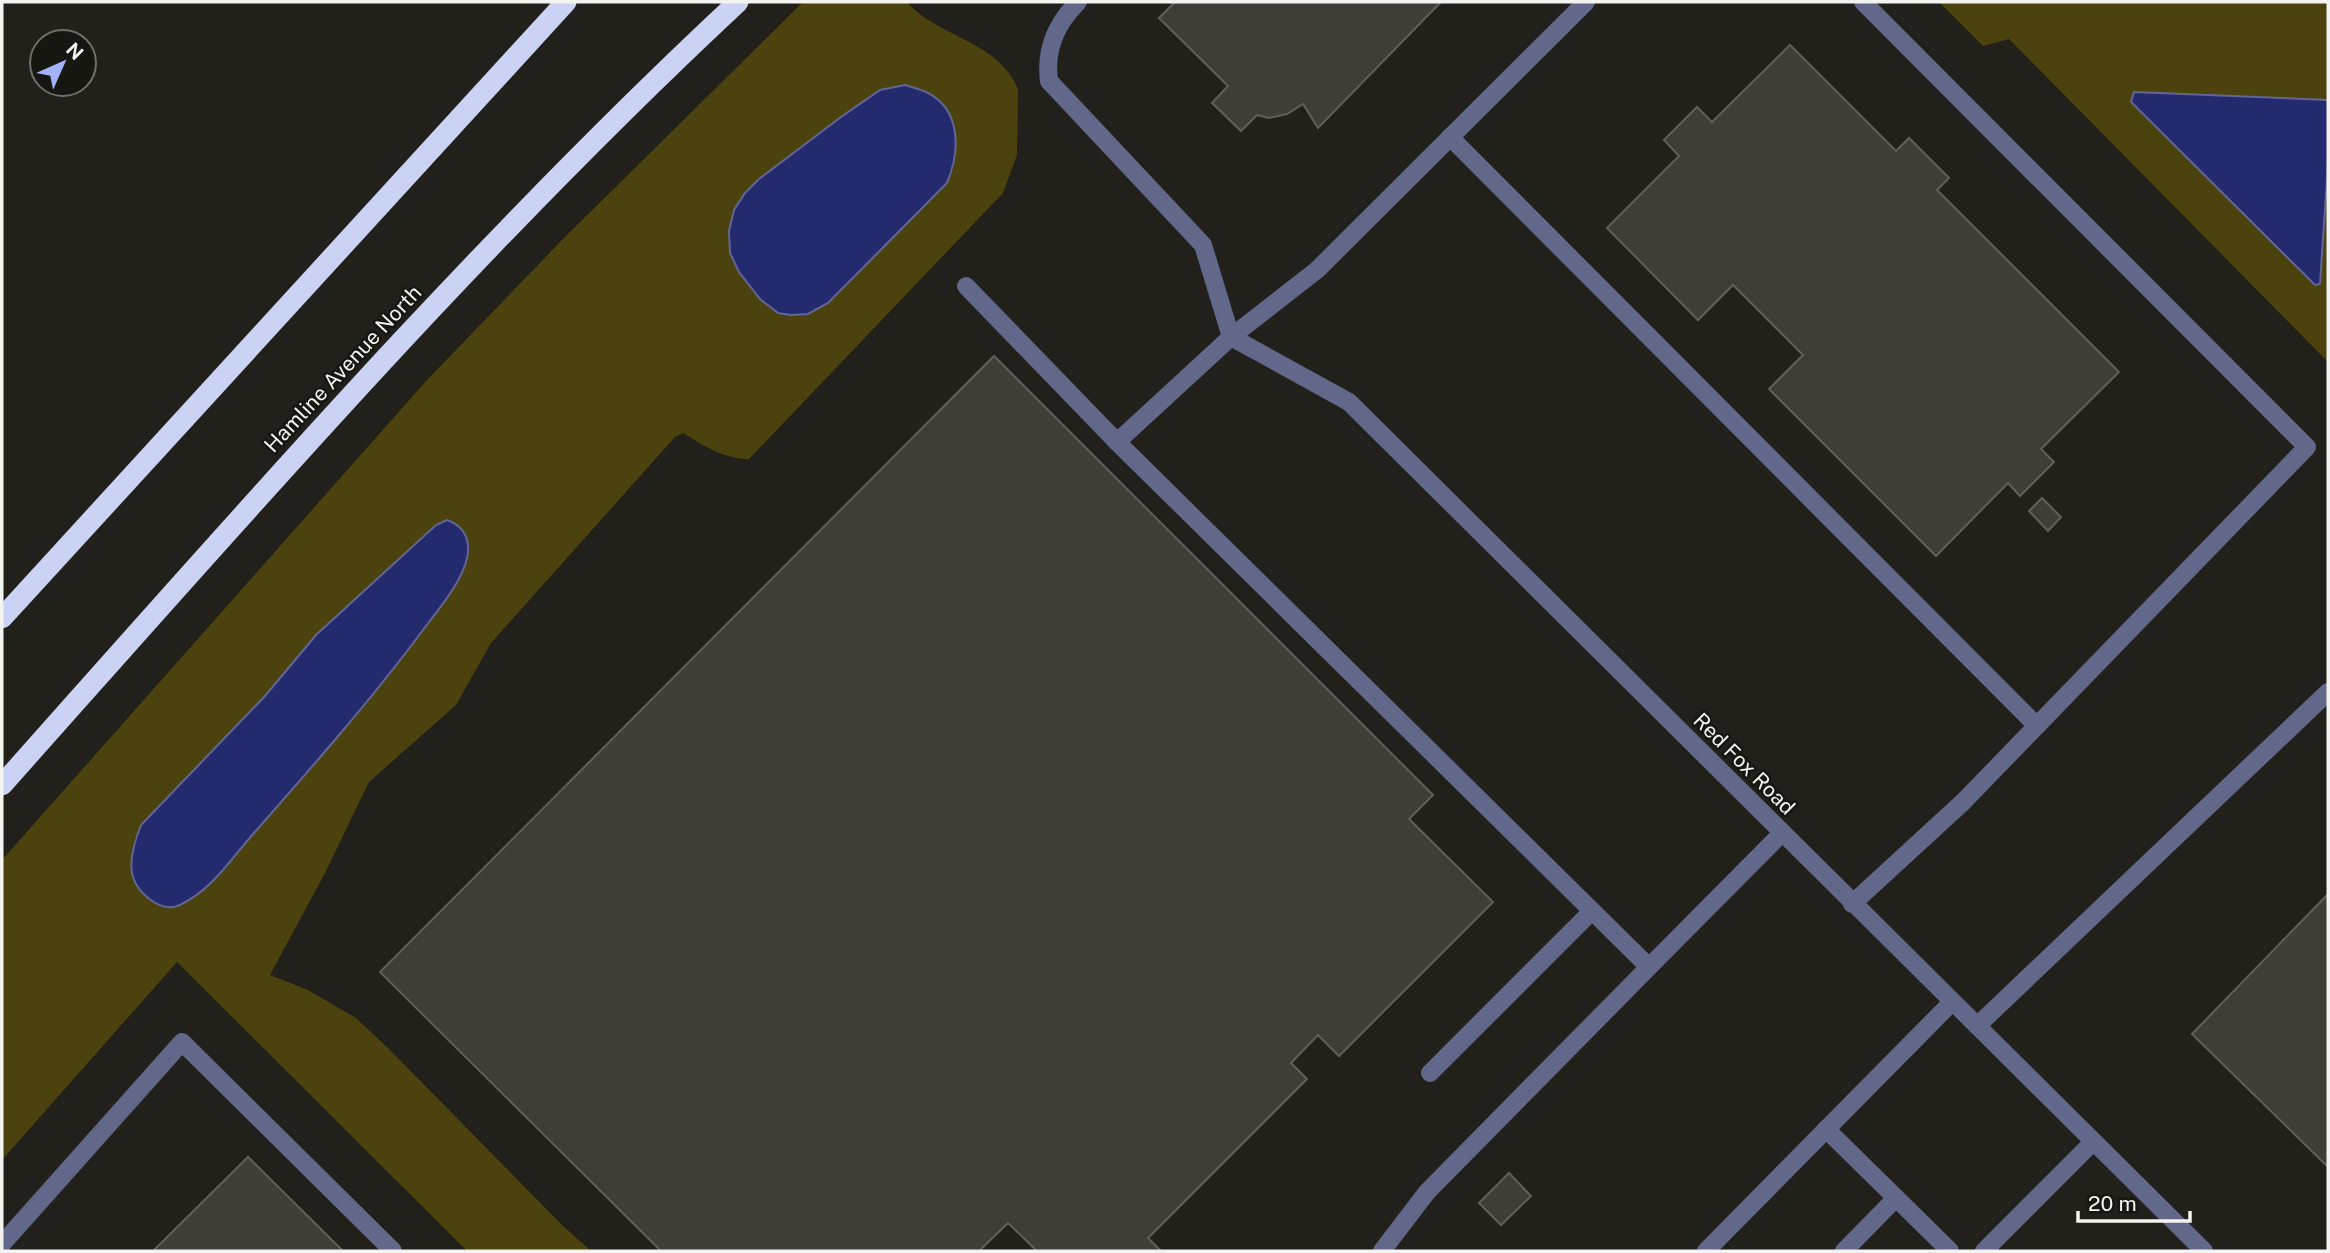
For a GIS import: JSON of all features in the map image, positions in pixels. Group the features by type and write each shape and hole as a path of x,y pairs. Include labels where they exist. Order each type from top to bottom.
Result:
{"highway":[{"path":"2,618 566,2"},
{"name":"Hamline Avenue North","path":"2,785 375,370 661,74 737,2"}],"street":[{"path":"1078,2 1052,37 1047,62 1049,81 1203,245 1231,337"},
{"path":"1118,442 1231,337 1317,270 1586,2"},
{"path":"1852,904 1963,802 2307,447 1863,2"},
{"path":"1450,137 2037,726"},
{"path":"966,286 1118,442 1649,967"},
{"name":"Red Fox Road","path":"1231,337 1349,402 2204,1251"},
{"path":"1977,1026 2328,692"},
{"path":"1382,1251 1427,1192 1782,833"},
{"path":"1430,1073 1592,911"},
{"path":"1706,1251 1952,1002"},
{"path":"2,1244 182,1042 393,1251"},
{"path":"1826,1129 1950,1251"},
{"path":"1984,1251 2093,1142"},
{"path":"1844,1251 1896,1198"}],"shaded area":[{"path":"803,2 907,2 934,24 997,60 1018,89 1017,155 1003,193 749,459 723,454 683,433 675,437 491,643 456,705 369,782 325,873 270,975 308,990 356,1018 591,1251 467,1251 177,962 2,1160 2,860 427,380 563,239","holes":["954,167 947,183 828,302 778,313 760,299 739,272","448,596 406,653 308,772 133,857 135,839 141,825 265,696"]},
{"path":"1939,2 2328,2 2328,100 2324,98 2320,283 2328,164 2328,362 2009,39 1983,46"},
{"path":"905,85 926,92 938,100 952,120 956,145 947,183 828,303 808,314 778,313 760,299 739,272 730,253 729,231 734,210 745,193 759,179 841,117 880,90"},
{"path":"2134,92 2328,100 2328,164 2320,284 2315,285 2131,102"},
{"path":"447,520 465,534 468,551 464,567 442,605 383,682 225,868 201,892 175,907 160,905 148,898 135,882 131,864 141,825 265,696 316,635 436,525"}],"building":[{"path":"1175,2 1441,2 1318,128 1303,104 1287,114 1269,118 1257,115 1241,131 1212,103 1228,86 1159,18"},
{"path":"1790,45 1896,151 1909,138 1949,178 1937,190 2119,372 2041,449 2054,462 2020,496 2008,483 1936,556 1769,389 1803,355 1733,285 1698,320 1607,228 1679,156 1664,140 1697,107 1712,122"},
{"path":"994,356 1433,795 1409,819 1493,902 1339,1056 1318,1035 1291,1063 1307,1079 1148,1238 1161,1251 1037,1251 1008,1223 979,1251 661,1251 380,972"},
{"path":"2042,498 2061,517 2048,531 2029,511"},
{"path":"2328,894 2328,1167 2192,1034"},
{"path":"248,1157 343,1251 153,1251"},
{"path":"1509,1173 1531,1196 1501,1225 1479,1203"}]}
